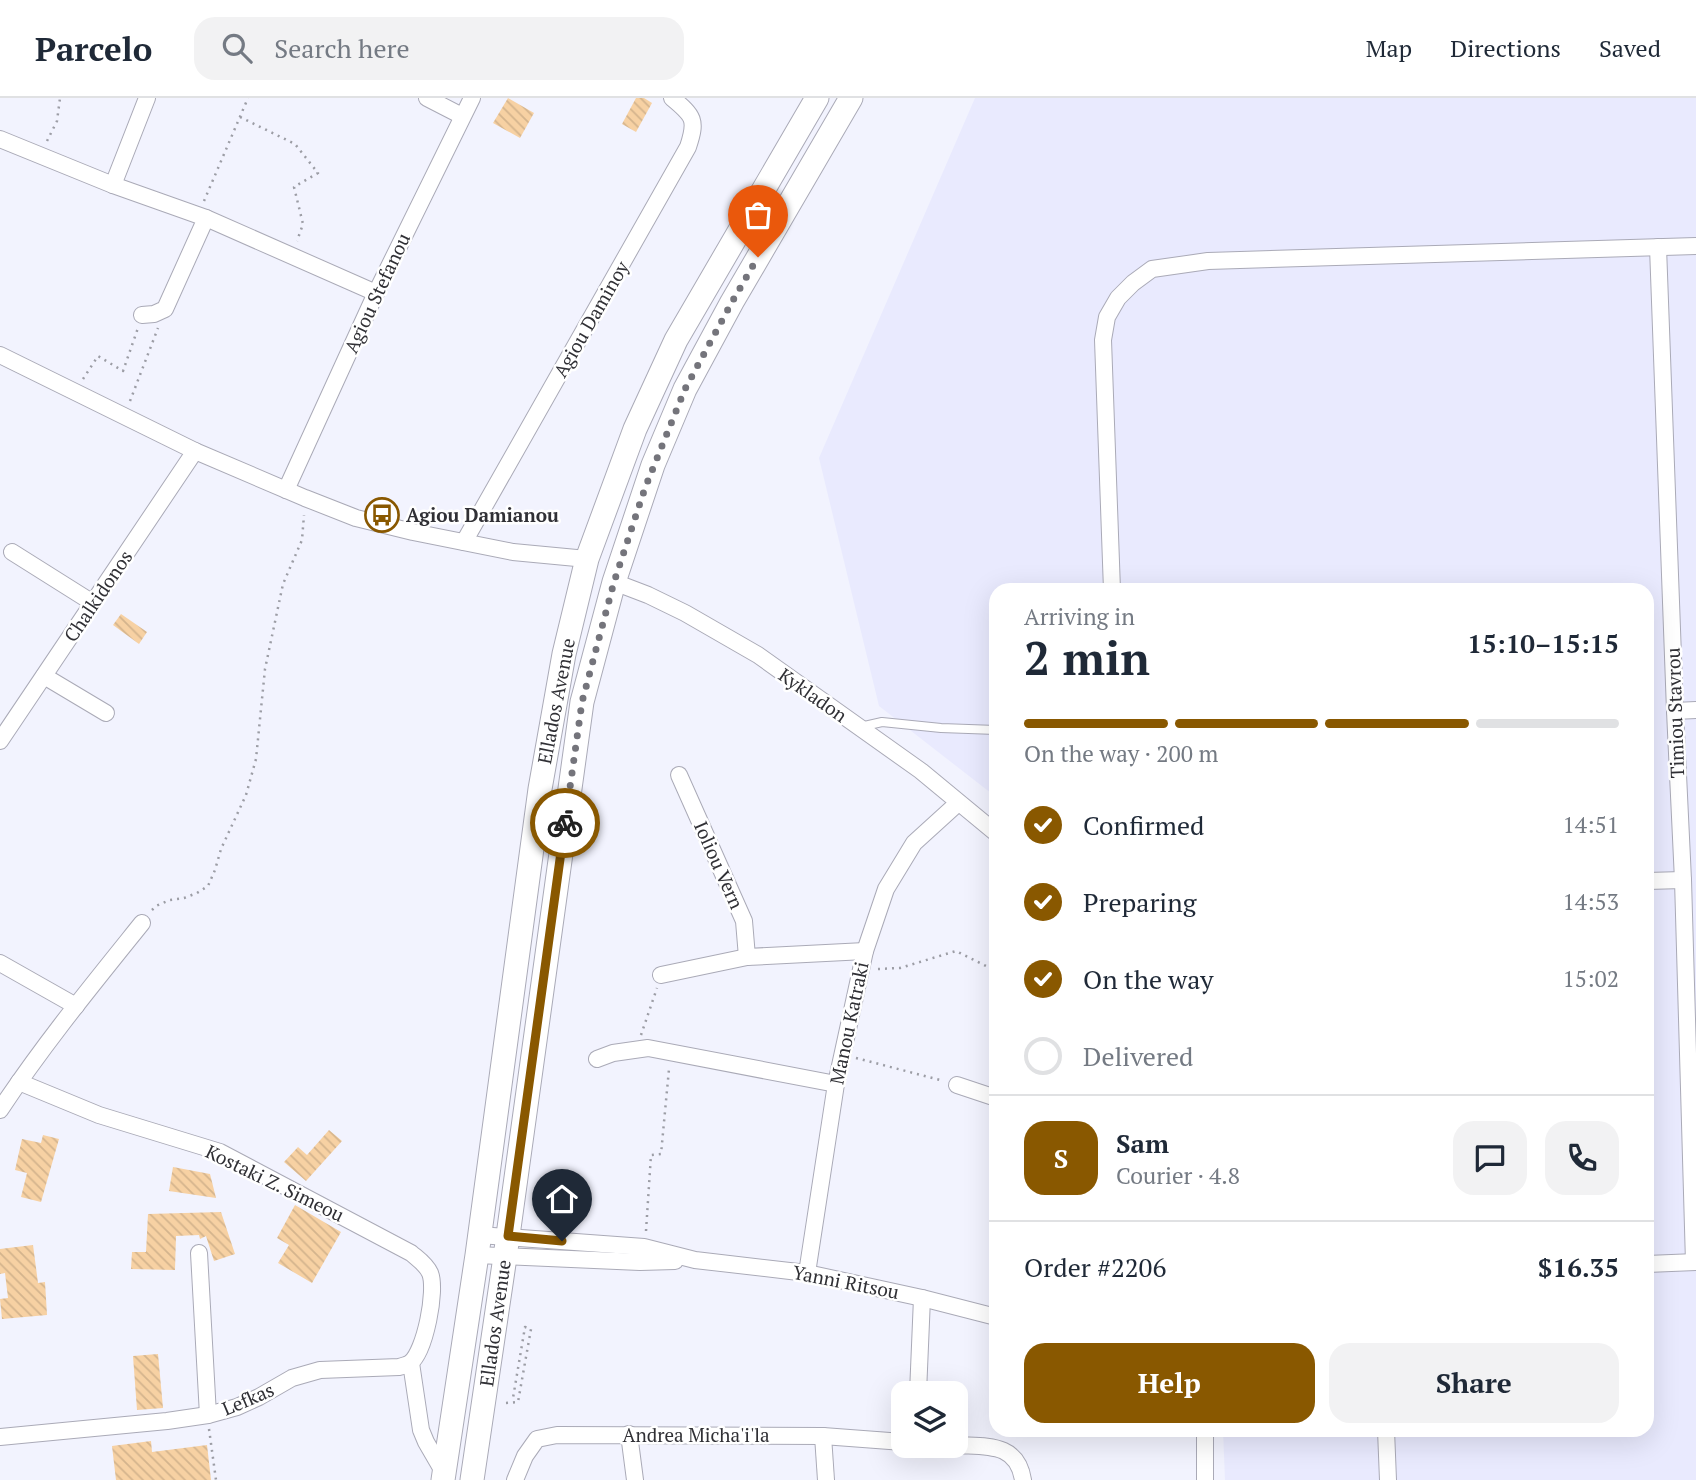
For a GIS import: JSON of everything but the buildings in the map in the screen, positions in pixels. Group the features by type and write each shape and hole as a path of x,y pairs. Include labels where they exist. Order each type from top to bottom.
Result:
{"main road":[{"name":"Ellados Avenue","path":"472,1480 506,1246 533,946 540,789 564,654 587,559 635,429 676,340 817,98"},
{"name":"Ellados Avenue","path":"444,1477 478,1245 533,946 582,702 614,582 653,465 685,389 850,98"}],"street":[{"path":"113,185 147,98"},
{"path":"427,98 462,116"},
{"name":"Agiou Stefanou","path":"286,490 376,293 472,98"},
{"name":"Agiou Daminoy","path":"464,542 688,147 694,130 693,121 687,110 672,98"},
{"path":"0,139 113,185 202,217 376,293"},
{"path":"142,315 165,309 202,217"},
{"path":"1112,583 1103,340 1107,317 1118,298 1152,269 1208,261 1696,246"},
{"name":"Timiou Stavrou","path":"1658,247 1695,1262"},
{"path":"0,355 195,451 356,518 513,552 587,559"},
{"name":"Chalkidonos","path":"0,741 195,451"},
{"path":"12,552 93,603"},
{"name":"Kykladon","path":"614,582 685,614 758,655 920,771 989,827"},
{"path":"44,676 106,713"},
{"path":"1675,711 1696,710"},
{"name":"Ioliou Vern","path":"680,775 744,920 747,957"},
{"name":"Manou Katraki","path":"807,1273 835,1084 865,951 886,889 914,843 958,803"},
{"path":"1654,881 1683,880"},
{"path":"0,1110 76,1006 142,923"},
{"path":"661,975 747,957 865,951"},
{"path":"0,962 76,1006"},
{"path":"597,1059 613,1053 649,1048 835,1084"},
{"name":"Kostaki Z. Simeou","path":"19,1082 99,1115 220,1152 411,1253 430,1273 433,1284 426,1330 411,1363"},
{"path":"957,1085 989,1096"},
{"name":"Yanni Ritsou","path":"478,1245 645,1247 695,1260 807,1273 922,1297 989,1315"},
{"name":"Yanni Ritsou","path":"506,1246 640,1262 695,1260"},
{"path":"199,1253 208,1415"},
{"path":"1654,1264 1695,1262"},
{"path":"918,1381 922,1297"},
{"path":"411,1363 421,1430 444,1477"},
{"name":"Lefkas","path":"0,1437 208,1415 237,1407 292,1378 320,1370 399,1367 411,1363"},
{"path":"629,1434 635,1480"},
{"name":"Andrea Micha'i'la","path":"515,1480 525,1456 537,1439 557,1435 823,1436 891,1440"},
{"path":"823,1436 826,1480"},
{"path":"1205,1437 1205,1480"},
{"path":"1386,1437 1388,1480"},
{"path":"968,1446 1003,1449 1015,1459 1024,1480"}],"lane":[{"path":"858,727 882,722 989,730"}],"path":[{"path":"40,155 57,121 60,98"},
{"path":"202,217 248,98"},
{"path":"240,117 295,144 318,173 294,187 303,224 291,256"},
{"path":"125,415 165,309"},
{"path":"76,392 98,356 123,370 142,315"},
{"path":"142,923 156,906 197,893 208,886 221,849 246,795 256,759 265,669 283,584 302,540 305,498"},
{"path":"861,971 901,968 956,951 989,968"},
{"path":"636,1049 661,975"},
{"path":"645,1247 651,1155 661,1154 671,1052"},
{"path":"842,1055 957,1085"},
{"path":"506,1403 518,1402 531,1329 525,1327 513,1398"},
{"path":"208,1415 216,1480"}],"shaded area":[{"path":"975,98 1696,98 1696,1480 1225,1480 1223,1437 1654,1437 1654,583 989,583 989,792 879,706 819,458"}],"way so far":[{"path":"565,823 582,702 614,582 645,488 685,389 758,257"}],"place":[{"name":"Agiou Damianou","path":"382,515"}],"route":[{"path":"562,1241 508,1236 565,823"}]}
